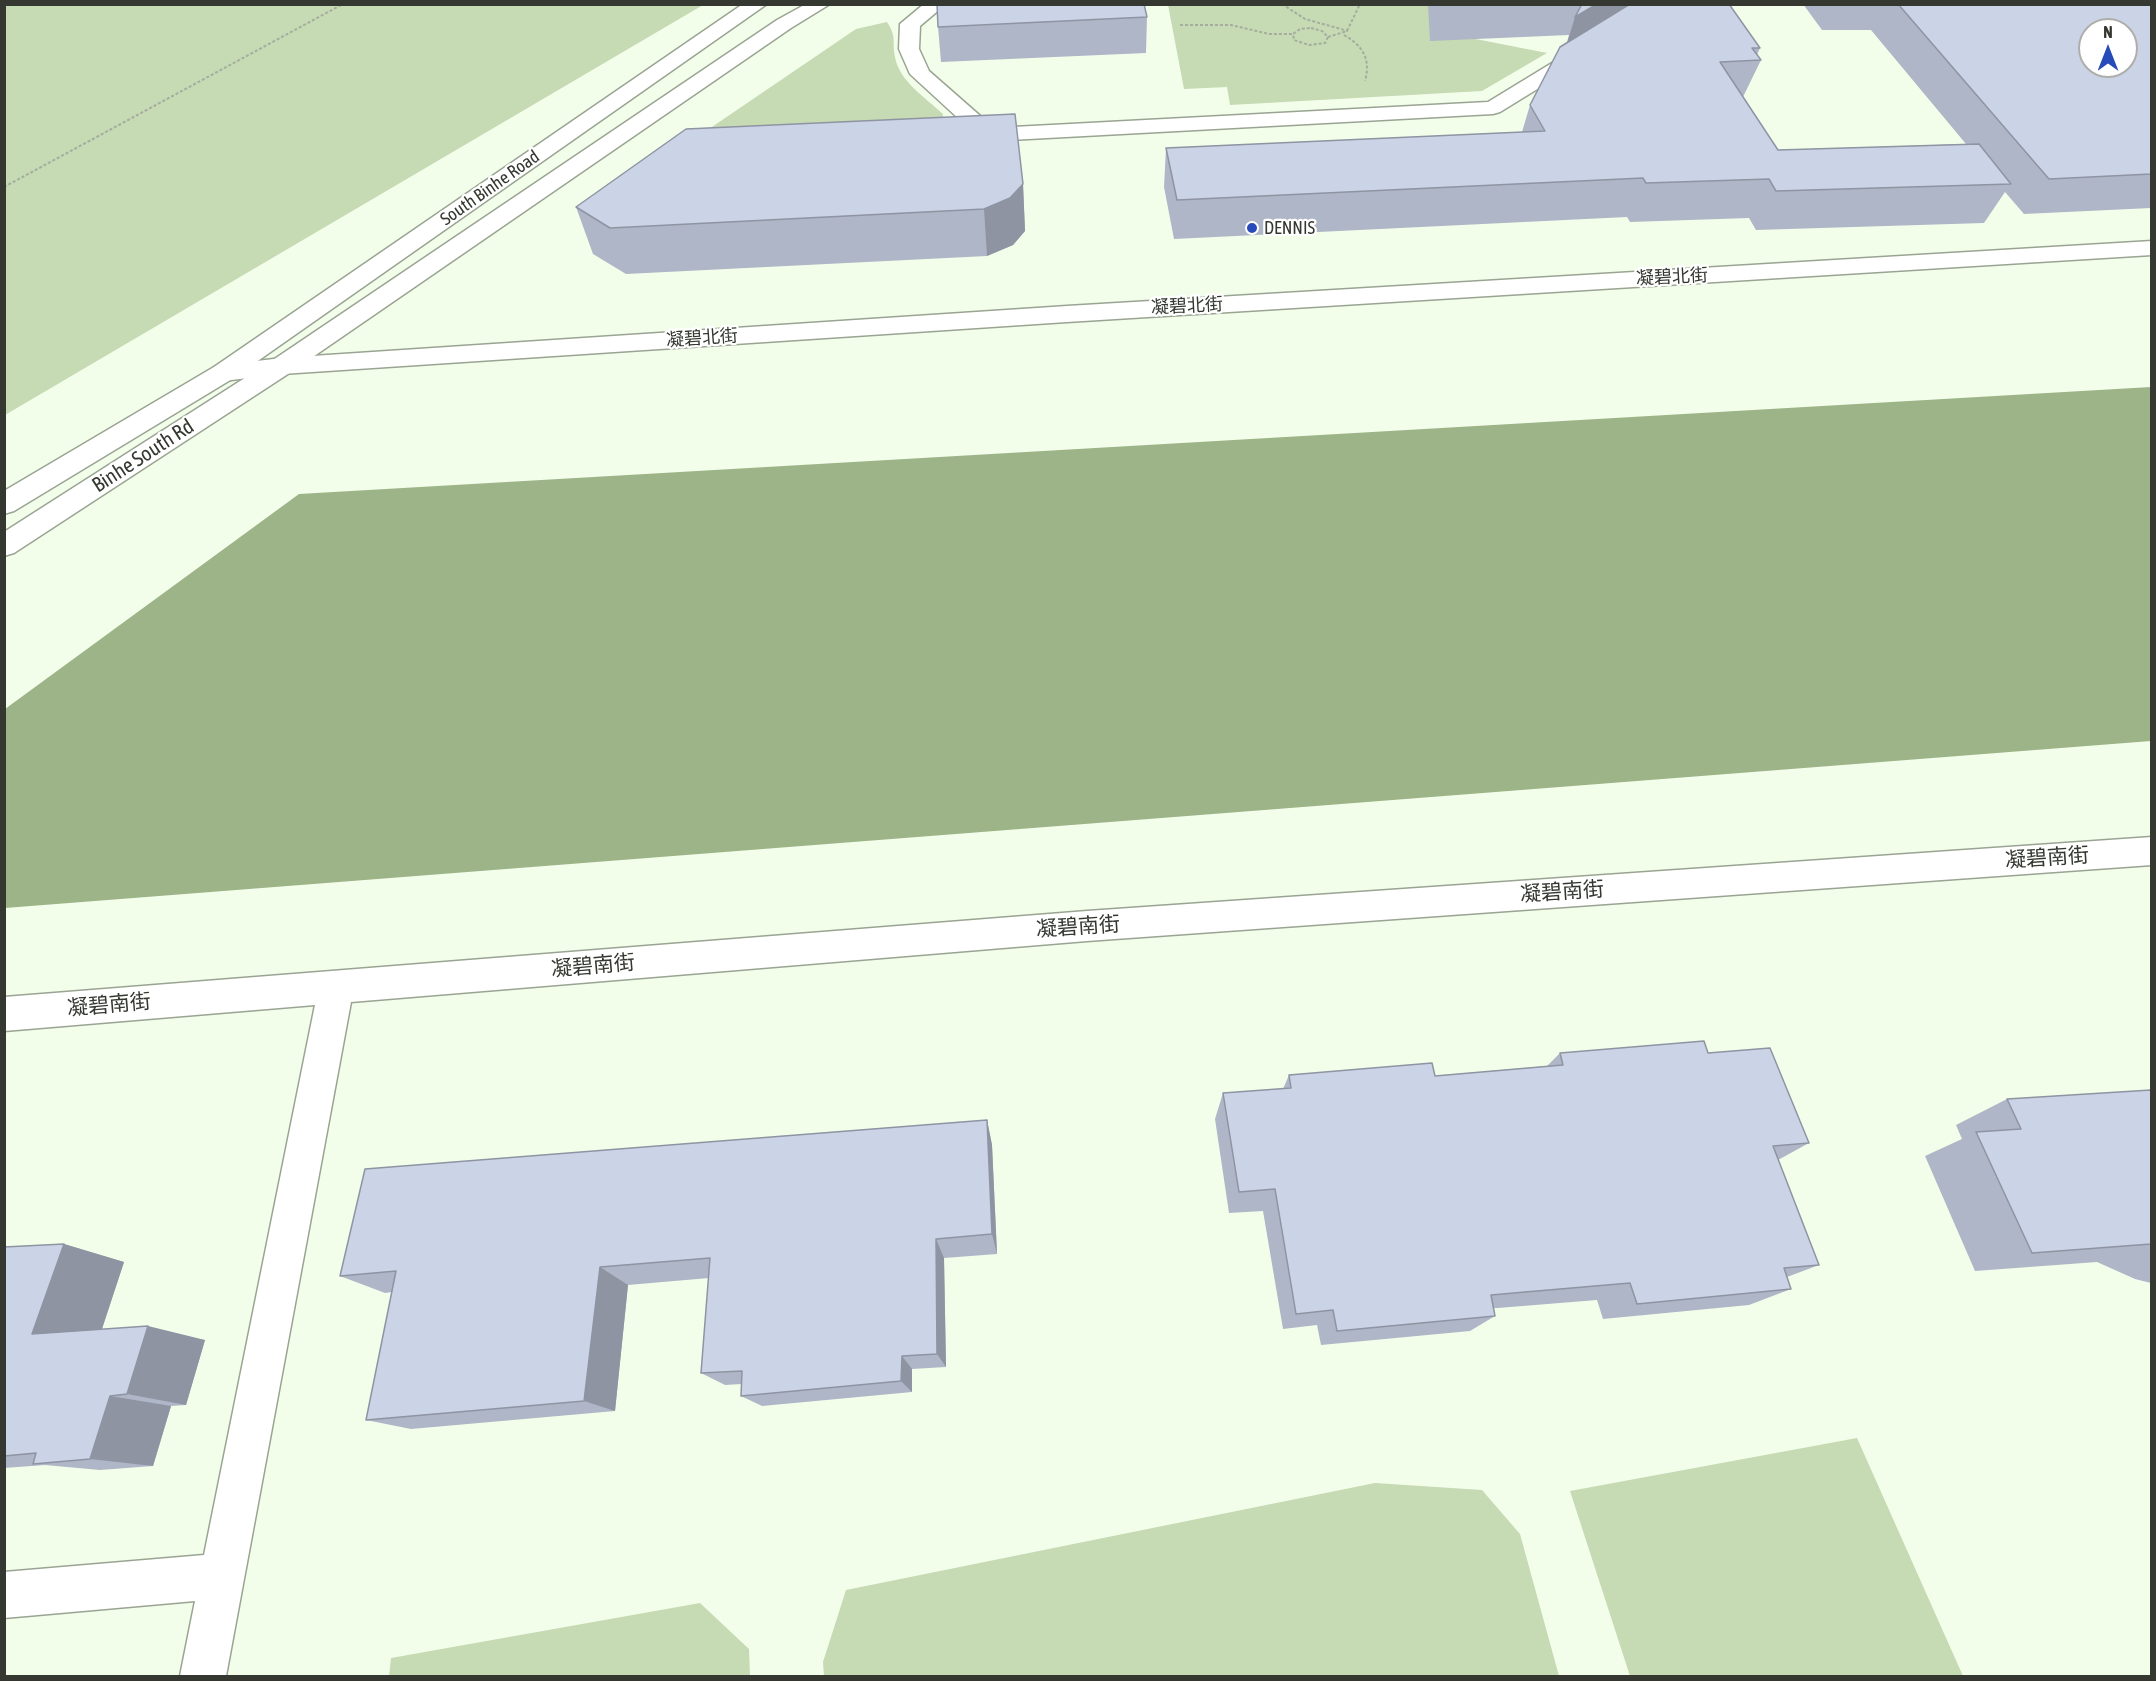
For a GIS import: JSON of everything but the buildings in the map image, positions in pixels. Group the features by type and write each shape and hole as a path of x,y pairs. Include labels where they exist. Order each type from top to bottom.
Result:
{"street":[{"name":"South Binhe Road","path":"223,373 740,14 758,4"},
{"name":"South Binhe Road","path":"282,366 784,24 821,4"},
{"path":"937,4 910,24 909,49 920,74 989,135"},
{"path":"954,137 1493,108 1636,20 1654,4"},
{"name":"凝碧北街","path":"223,373 282,366 1031,316 2151,248"},
{"name":"Binhe South Rd","path":"4,546 282,366"},
{"name":"Binhe South Rd","path":"4,504 223,373"},
{"path":"4,488 125,433"},
{"path":"4,566 122,468"},
{"name":"凝碧南街","path":"4,1014 1087,926 2151,851"},
{"path":"203,1677 336,987"},
{"path":"4,1595 222,1576"}],"path":[{"path":"4,187 343,4"},
{"path":"1282,4 1300,18 1348,31"},
{"path":"1328,37 1344,35 1348,31 1354,23 1360,4"},
{"path":"1180,25 1231,26 1269,34 1293,34 1300,29 1311,28 1323,31 1328,37"},
{"path":"1293,34 1294,40 1302,45 1314,46 1325,43 1328,37"}],"shaded area":[{"path":"5,4 703,4 703,5 5,415"},
{"path":"1168,5 1433,5 1445,33 1547,53 1482,91 1230,105 1227,87 1184,89"},
{"path":"887,22 893,35 895,57 902,74 943,114 942,126 706,131 856,29"},
{"path":"2151,387 2151,741 5,908 5,709 299,494"},
{"path":"1857,1438 1963,1676 1630,1676 1570,1491"},
{"path":"1375,1483 1482,1490 1520,1534 1559,1676 824,1676 823,1662 846,1590"},
{"path":"700,1603 749,1649 750,1676 389,1676 391,1658"}],"place":[{"name":"DENNIS","path":"1252,228"}]}
